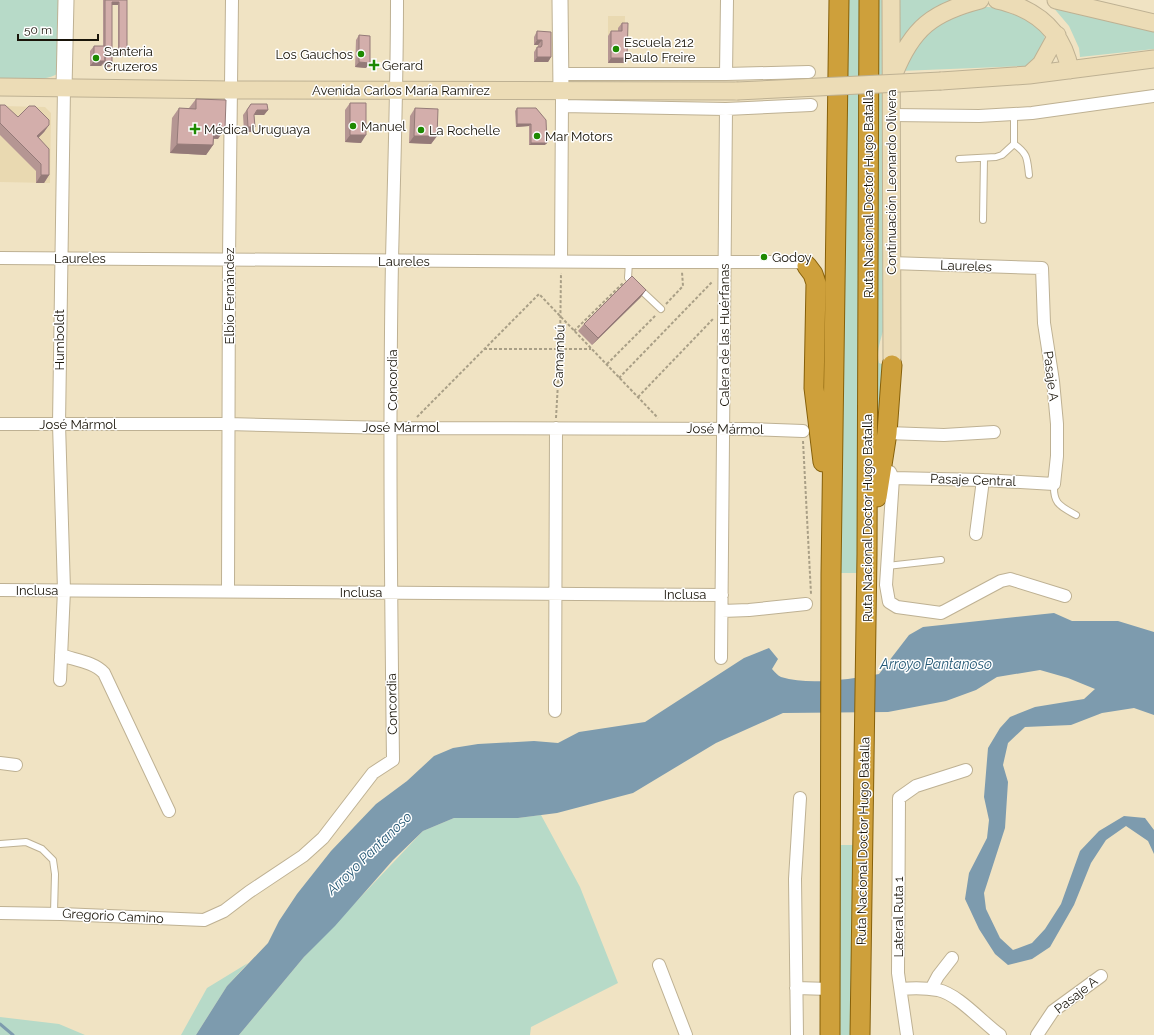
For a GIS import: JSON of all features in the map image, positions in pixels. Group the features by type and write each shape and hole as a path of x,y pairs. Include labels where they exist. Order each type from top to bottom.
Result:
{"highway":[{"path":"830,1035 831,566 839,0"},
{"name":"Ruta Nacional Doctor Hugo Batalla","path":"860,1035 867,576 869,0"},
{"path":"807,266 813,274 816,283 814,388 831,566"},
{"path":"867,554 883,459 892,364"}],"main road":[{"name":"Continuación Leonardo Olivera","path":"891,0 892,364"},
{"path":"892,80 900,58 909,44 925,25 940,14 980,0"},
{"path":"998,0 1034,15 1046,23 1057,35 1074,70"},
{"path":"1030,0 1051,14 1061,24 1073,44 1074,70"},
{"path":"1056,0 1154,23"},
{"path":"1029,75 1041,64 1057,35"},
{"name":"Avenida Carlos María Ramírez","path":"0,87 231,90 737,91 1029,75 1154,59"}],"street":[{"name":"Humboldt","path":"60,680 64,590 59,424 60,258 66,0"},
{"name":"Elbio Fernández","path":"228,591 228,259 232,0"},
{"name":"Concordia","path":"393,760 390,592 392,260 397,90 397,0"},
{"path":"560,0 562,90 561,262"},
{"path":"726,74 727,0"},
{"name":"Avenida Carlos María Ramírez","path":"805,72 806,106 726,109 562,90 726,74 805,72"},
{"path":"891,115 979,116 1014,114 1154,96"},
{"name":"Calera de las Huérfanas","path":"721,658 726,109"},
{"name":"Laureles","path":"0,258 682,262 724,266 798,262 807,266"},
{"name":"Laureles","path":"891,263 1042,268"},
{"name":"Pasaje A","path":"1042,268 1044,323 1053,382 1056,424 1057,456 1054,484"},
{"name":"José Mármol","path":"0,424 228,424 391,428 723,429 803,431"},
{"path":"555,711 554,593 556,428"},
{"path":"886,433 944,435 994,432"},
{"path":"883,459 893,478 886,584 889,602 897,608 941,613 1001,581 1010,579 1065,596"},
{"name":"Pasaje Central","path":"893,478 983,480 1054,484"},
{"path":"976,534 983,480"},
{"name":"Inclusa","path":"0,590 722,594"},
{"name":"Inclusa","path":"722,611 806,604"},
{"path":"61,656 89,664 100,669 104,673 169,810"},
{"name":"Gregorio Camino","path":"0,913 204,920 224,911 303,856 342,816 361,786 373,773 393,760"},
{"path":"0,763 16,765"},
{"name":"Lateral Ruta 1","path":"907,1035 898,973 899,798 916,786 966,770"},
{"path":"797,1035 795,879 800,798"},
{"path":"931,989 938,976 952,958"},
{"path":"659,965 686,1035"},
{"name":"Pasaje A","path":"1037,1035 1053,1011 1101,976"},
{"path":"796,988 830,989"},
{"path":"901,989 939,990 957,999 1000,1035"}],"lane":[{"path":"958,159 996,157 1002,155 1014,144 1014,114"},
{"path":"1014,144 1024,151 1027,158 1029,175"},
{"path":"983,220 984,158"},
{"path":"629,262 628,278 661,309"},
{"path":"1054,484 1054,495 1059,506 1076,515"},
{"path":"887,566 941,560"},
{"path":"0,844 26,842 42,849 53,860 55,874 54,914"}],"path":[{"name":"Camambú","path":"556,428 561,317 561,262"},
{"path":"606,364 683,286 682,262"},
{"path":"619,378 724,266"},
{"path":"574,331 628,278"},
{"path":"406,427 539,294 669,429"},
{"path":"638,397 724,308"},
{"path":"483,349 591,348"},
{"path":"803,431 811,596 806,604"}],"shaded area":[{"name":"Escuela 212 Paulo Freire","path":"608,16 625,16 624,63 608,63"},
{"path":"0,106 45,107 51,113 50,183 0,182"}],"green space":[{"path":"0,0 60,0 59,72 48,78 40,79 0,78"},
{"path":"845,0 862,0 858,573 840,573"},
{"path":"877,0 886,0 884,328 879,345 878,359 879,363 887,366 877,461"},
{"path":"899,0 960,0 899,45"},
{"path":"977,6 1010,9 1042,28 1045,39 1043,54 1026,66 900,71 926,29"},
{"path":"1052,6 1154,30 1154,49 1080,57 1079,48 1069,26"},
{"path":"541,815 580,887 618,983 531,1027 530,1035 239,1035 304,957 423,831 454,818 518,818"},
{"path":"839,845 855,845 854,1035 837,1035"},
{"path":"248,963 227,986 196,1035 181,1035 207,988"},
{"path":"0,1017 59,1024 85,1035 0,1035"}],"water":[{"name":"Arroyo Pantanoso","path":"1054,613 1072,621 1118,621 1154,632 1154,715 1134,708 1102,713 1071,725 1025,727 1008,743 1003,765 1008,782 1005,828 984,893 986,909 1000,938 1013,950 1032,943 1045,929 1061,904 1080,851 1099,831 1124,816 1145,818 1154,830 1154,854 1148,841 1126,826 1106,840 1091,863 1074,905 1050,947 1032,959 1008,965 995,954 979,929 965,899 969,873 987,838 989,820 984,797 988,748 1000,728 1010,717 1035,707 1084,699 1095,689 1068,678 1040,670 997,677 976,690 946,701 888,712 783,713 716,743 633,793 557,813 518,818 454,818 423,831 393,860 335,926 304,957 239,1035 196,1035 227,986 268,943 279,921 297,894 331,851 376,804 407,781 434,756 453,748 478,744 534,741 558,743 579,732 645,722 744,658 769,648 778,659 772,669 781,677 804,681 843,680 879,674 909,635 923,627"}],"building":[{"path":"105,0 127,0 127,53 119,53 119,2 112,2 112,64 105,64"},
{"path":"622,23 628,23 627,58 611,58 611,31 622,31"},
{"path":"537,31 551,32 551,57 537,57 537,47 541,47 542,40 537,40"},
{"path":"359,35 370,36 370,63 359,62"},
{"path":"94,46 105,46 105,61 94,61"},
{"name":"Médica Uruguaya","path":"196,99 226,100 225,129 214,128 213,145 177,144 179,108 196,109"},
{"path":"350,103 366,103 366,135 350,135"},
{"path":"251,104 267,104 268,110 257,110 254,115 255,127 248,127 247,110"},
{"path":"0,105 5,105 18,117 29,106 35,106 49,120 49,125 37,136 49,149 49,175 41,175 41,164 0,123"},
{"path":"415,108 438,109 437,136 414,136"},
{"name":"Mar Motors","path":"517,108 536,108 546,120 547,143 531,143 531,124 517,124"},
{"path":"632,276 646,290 598,338 584,324"}],"waterway":[{"path":"0,1024 13,1035"}],"place":[{"name":"Escuela 212 Paulo Freire","path":"616,49"},
{"name":"Los Gauchos","path":"361,54"},
{"name":"Santeria Cruzeros","path":"96,58"},
{"name":"Gerard","path":"374,65"},
{"name":"Manuel","path":"353,126"},
{"name":"Médica Uruguaya","path":"195,129"},
{"name":"La Rochelle","path":"421,130"},
{"name":"Mar Motors","path":"537,136"},
{"name":"Godoy","path":"764,257"}]}
